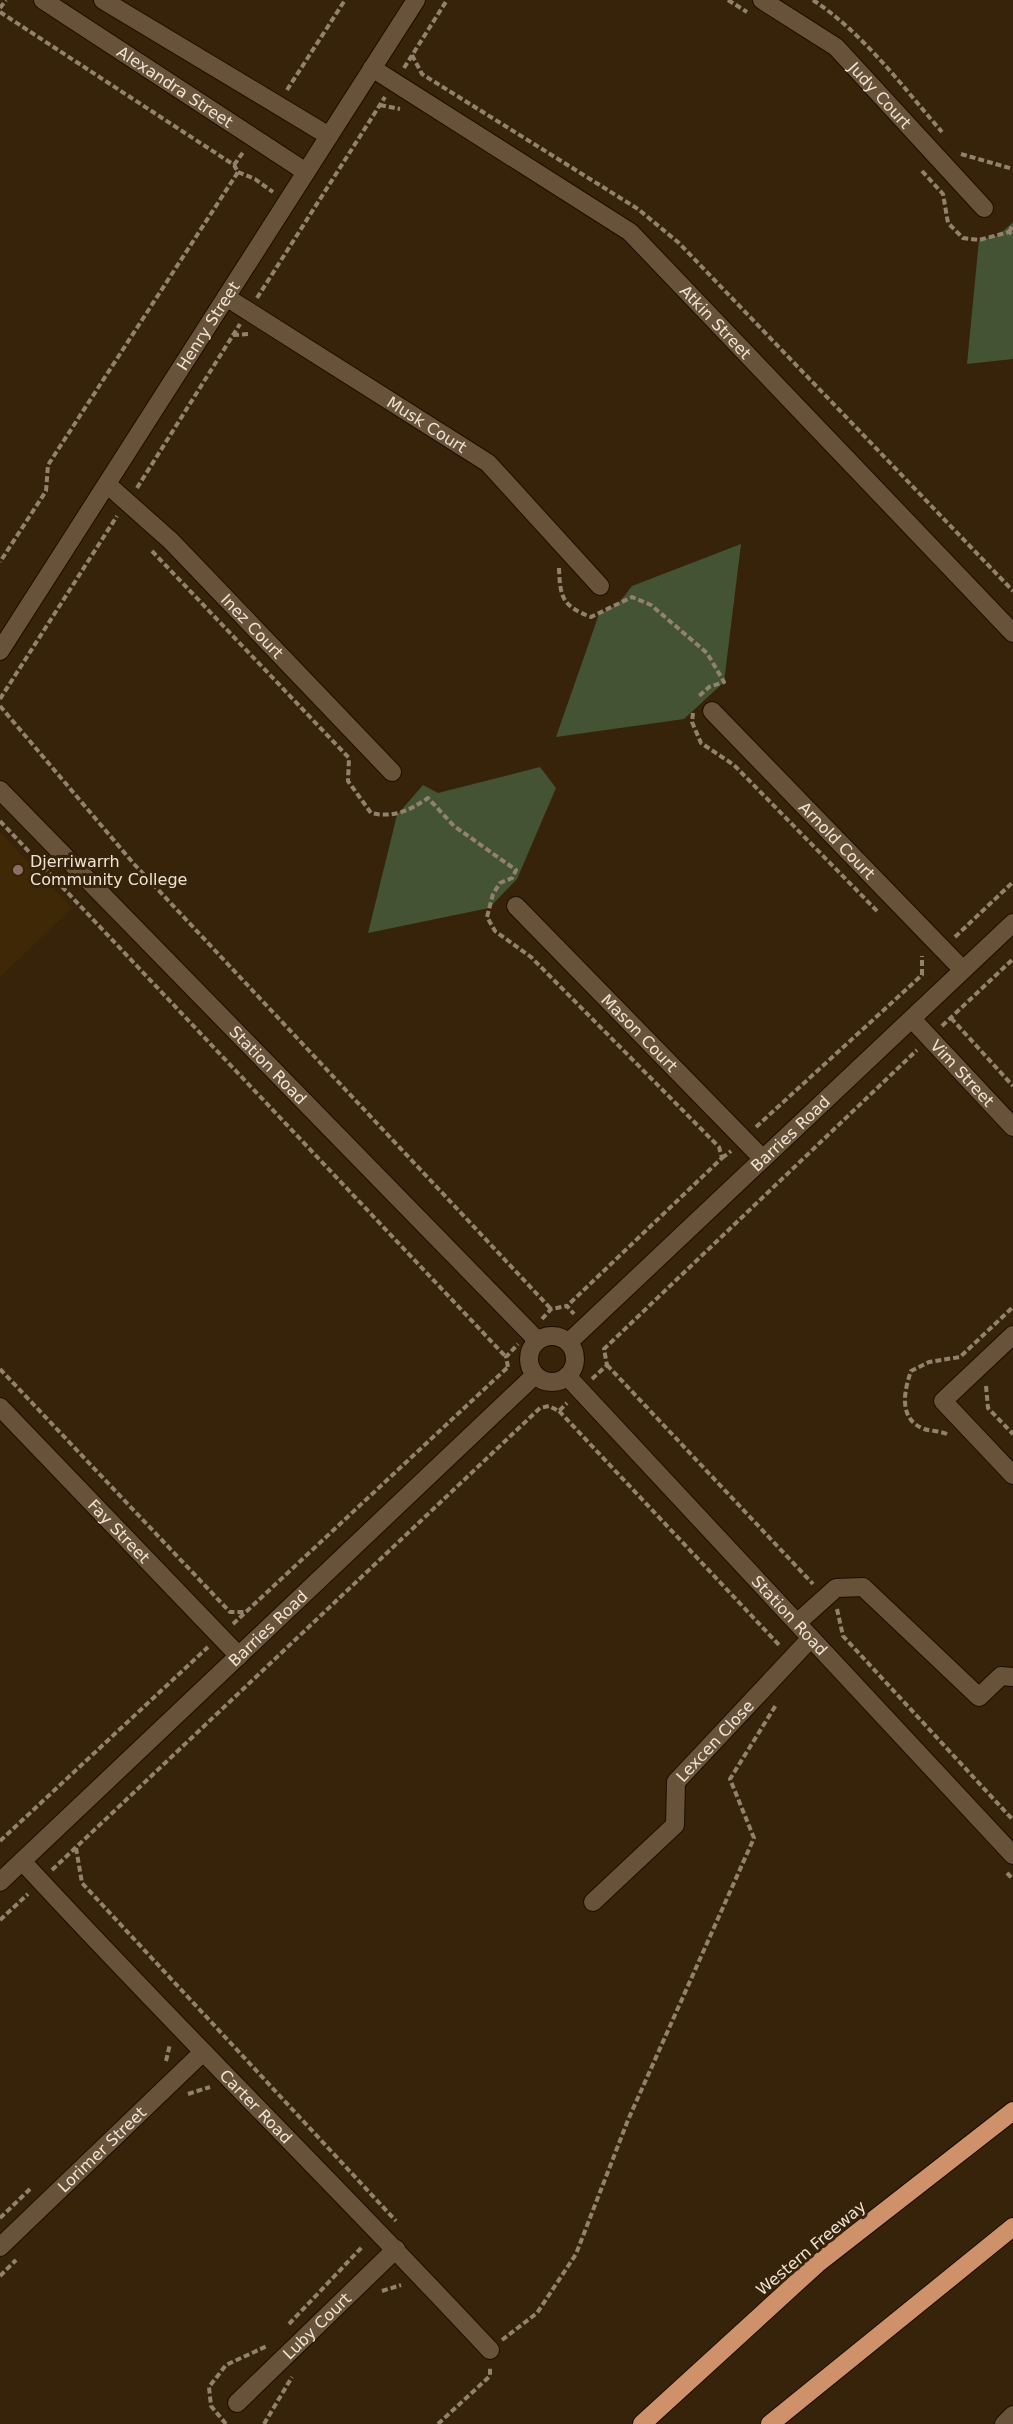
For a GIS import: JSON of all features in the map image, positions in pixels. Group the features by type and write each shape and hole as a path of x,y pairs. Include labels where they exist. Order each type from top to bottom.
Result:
{"highway":[{"name":"Western Freeway","path":"642,2424 817,2264 1013,2111"},
{"path":"770,2424 1013,2227"}],"street":[{"name":"Alexandra Street","path":"43,0 306,172"},
{"path":"103,0 329,136"},
{"name":"Henry Street","path":"0,651 416,0"},
{"name":"Judy Court","path":"762,0 836,46 984,208"},
{"name":"Atkin Street","path":"372,68 630,232 1013,633"},
{"name":"Musk Court","path":"226,297 488,463 600,586"},
{"name":"Inez Court","path":"108,485 122,509 171,541 392,772"},
{"name":"Arnold Court","path":"712,711 963,970"},
{"name":"Station Road","path":"0,790 537,1340"},
{"name":"Mason Court","path":"516,906 763,1159"},
{"name":"Barries Road","path":"569,1342 1013,923"},
{"name":"Vim Street","path":"912,1019 1013,1127"},
{"path":"552,1335 569,1342 576,1359 567,1376 550,1382 535,1375 528,1360 529,1353 537,1340 552,1335"},
{"path":"1013,1335 943,1401 1013,1475"},
{"name":"Barries Road","path":"0,1882 535,1375"},
{"name":"Station Road","path":"567,1376 1013,1856"},
{"name":"Fay Street","path":"0,1407 239,1656"},
{"path":"797,1623 836,1588 863,1587 979,1697 1001,1676 1013,1677"},
{"name":"Lexcen Close","path":"592,1902 675,1825 676,1782 811,1638"},
{"name":"Carter Road","path":"21,1861 202,2053 396,2249 490,2350"},
{"name":"Lorimer Street","path":"0,2247 202,2053"},
{"name":"Luby Court","path":"237,2403 396,2249"},
{"path":"1004,2424 1013,2415"}],"path":[{"path":"0,562 46,490 48,465 238,172 234,165 0,10 6,0"},
{"path":"276,86 286,92 345,0"},
{"path":"0,699 447,0"},
{"path":"728,0 749,14"},
{"path":"813,0 835,15 862,41 948,140"},
{"path":"380,105 408,110"},
{"path":"955,147 962,155 1013,169"},
{"path":"919,168 943,194 948,223 963,238 979,240 1011,234 1013,225"},
{"path":"233,335 250,334 260,340"},
{"path":"122,509 125,525"},
{"path":"150,550 349,758 348,781 371,813 388,817 413,809 428,798 454,826 516,870 512,878 500,883 493,894 487,917 495,931 531,957 719,1147 722,1158"},
{"path":"558,562 560,596 574,611 591,617 632,597 651,605 707,653 724,682 709,687 695,699"},
{"path":"0,706 134,864 551,1309"},
{"path":"693,711 692,722 701,743 734,765 881,915"},
{"path":"0,821 506,1357"},
{"path":"922,968 1013,882"},
{"path":"567,1306 722,1158 922,975 923,957 914,949"},
{"path":"0,1920 540,1408 549,1406 559,1411 607,1365 604,1349 1013,959"},
{"path":"951,1018 1013,1086"},
{"path":"0,1841 508,1367"},
{"path":"0,1369 230,1612 245,1612"},
{"path":"992,1381 984,1388 988,1408 1013,1434"},
{"path":"438,2424 490,2376 490,2350 537,2313 576,2254 628,2120 754,1838 730,1779 779,1699"},
{"path":"76,1847 82,1883 399,2224"},
{"path":"284,2329 363,2246"},
{"path":"376,2296 385,2288 401,2285"},
{"path":"497,2330 505,2338"},
{"path":"226,2424 211,2406 210,2387 226,2365 268,2346"},
{"path":"264,2424 293,2375"}],"shaded area":[{"name":"Djerriwarrh Community College","path":"0,832 72,908 0,977"}],"green space":[{"path":"1013,222 1013,359 967,364 979,240 999,235"},
{"path":"741,544 724,682 684,719 556,737 599,614 618,604 632,586"},
{"path":"540,767 556,788 517,879 489,908 368,933 397,815 423,785 438,793"}],"place":[{"name":"Djerriwarrh Community College","path":"18,870"}]}
